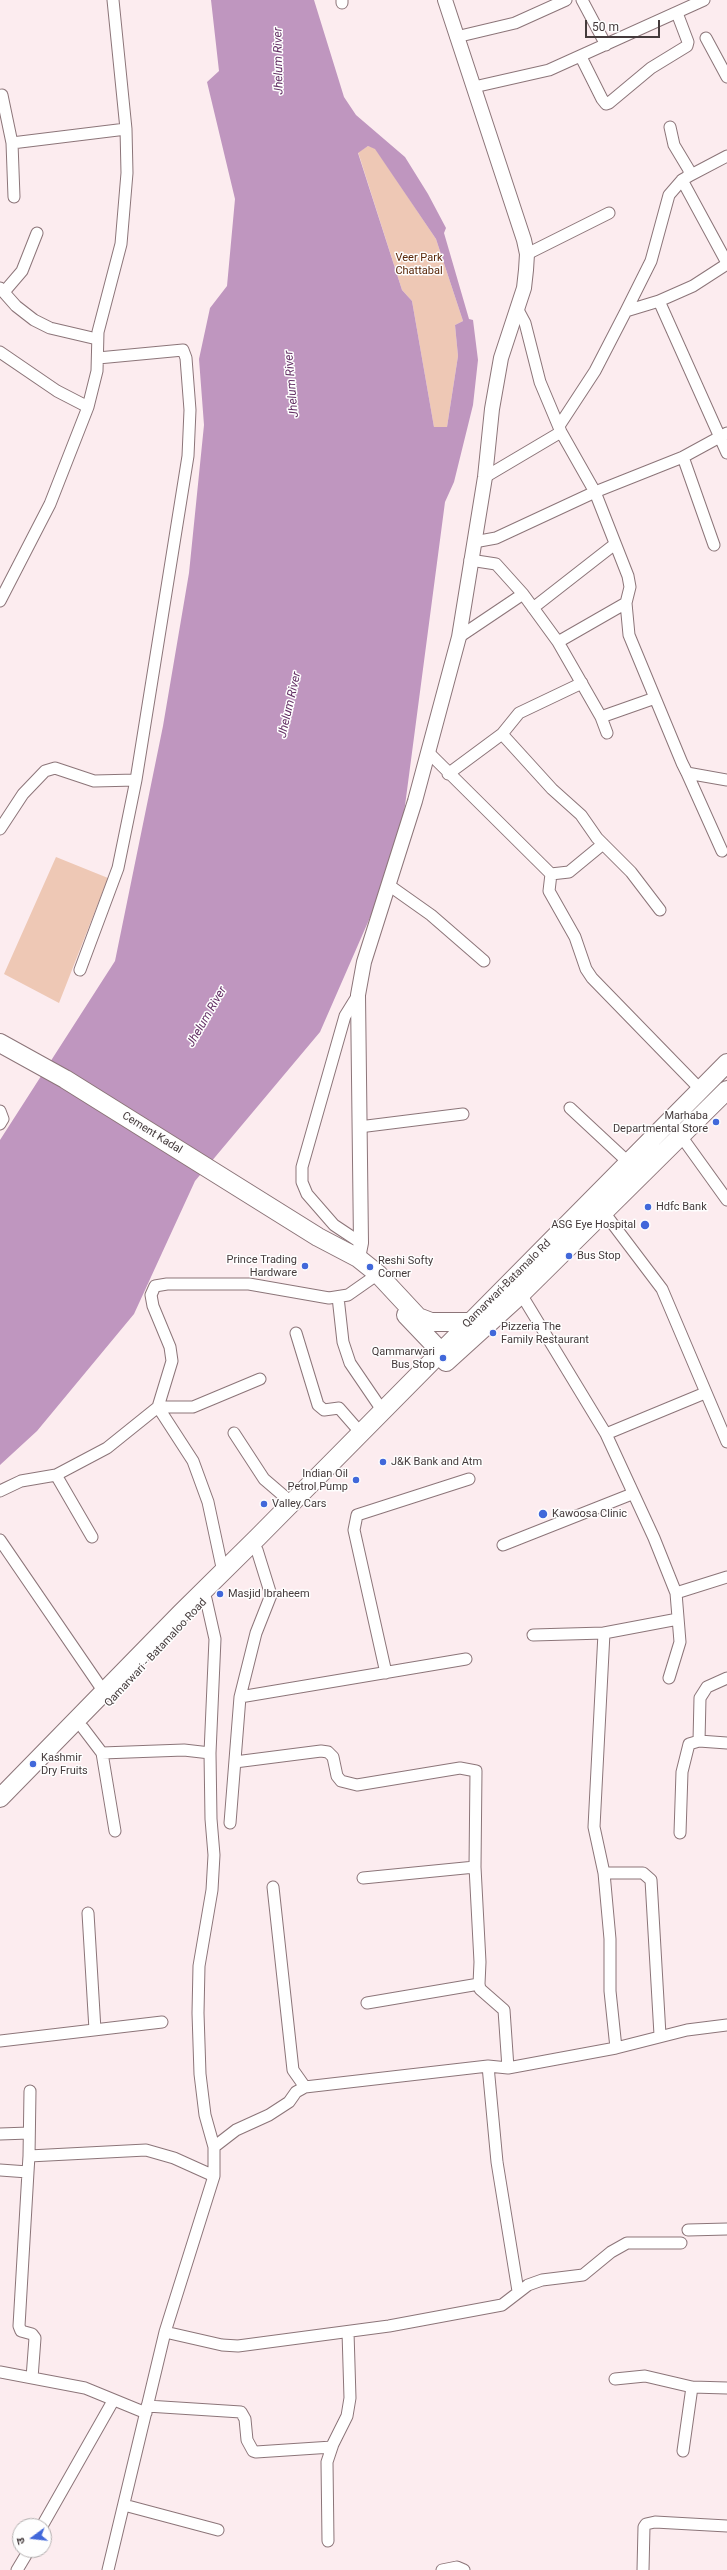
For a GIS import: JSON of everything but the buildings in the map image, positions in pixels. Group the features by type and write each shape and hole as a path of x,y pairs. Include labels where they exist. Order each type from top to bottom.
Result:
{"main road":[{"name":"Cement Kadal","path":"0,1043 65,1079 318,1237 360,1251 374,1274"},
{"name":"Qamarwari-Batamalo Rd","path":"444,1356 469,1322 727,1063"},
{"path":"374,1274 444,1356 521,1294 727,1090"},
{"path":"374,1274 410,1310 423,1320 440,1323 469,1322"},
{"name":"Qamarwari - Batamaloo Road","path":"0,1798 382,1410 444,1356"},
{"name":"Qamarwari - Batamaloo Road","path":"0,1811 83,1728 206,1599 257,1550 444,1356"}],"street":[{"path":"0,601 50,504 88,407 98,358 97,339 104,303 121,244 127,173 126,129 113,0"},
{"path":"360,1251 358,995 364,962 390,886 459,636 470,560 485,477 492,409 501,358 524,288 527,254 445,0"},
{"path":"582,0 606,45"},
{"path":"474,87 531,76 581,56 704,0"},
{"path":"456,37 515,23 562,1"},
{"path":"581,56 602,99 606,104 609,103 651,68 687,46 688,42 677,13"},
{"path":"706,38 727,77"},
{"path":"2,95 12,143 14,197"},
{"path":"626,311 659,301 692,286 727,264 686,178 688,167 674,144 670,127"},
{"path":"12,143 126,129"},
{"path":"485,477 560,429 595,371 651,261 666,202 674,190 686,178 727,156"},
{"path":"527,254 609,213"},
{"path":"37,233 22,271 2,290 34,320 50,328 97,339"},
{"path":"659,301 723,436 727,452"},
{"path":"518,308 525,322 540,382 560,429 594,492 629,583 626,603 629,635 687,773 722,851"},
{"path":"80,970 118,868 136,780 188,456 190,410 186,358 183,350 98,358"},
{"path":"0,352 57,391 88,407"},
{"path":"474,542 496,538 594,492 683,457 723,436"},
{"path":"683,457 714,545"},
{"path":"533,608 615,544"},
{"path":"470,560 496,564 523,594 558,642 601,717 607,732"},
{"path":"459,636 523,594"},
{"path":"558,642 626,603"},
{"path":"448,774 502,734 524,710 582,683"},
{"path":"601,717 655,698"},
{"path":"502,734 552,789 582,815 603,844 631,872 660,910"},
{"path":"428,752 448,774 551,874"},
{"path":"0,829 23,794 45,771 55,768 94,781 136,780"},
{"path":"687,773 727,780"},
{"path":"551,874 570,872 603,844"},
{"path":"551,874 549,891 575,937 586,969 592,978 700,1089"},
{"path":"390,886 431,915 484,961"},
{"path":"358,995 346,1016 302,1167 302,1182 307,1194 334,1225 360,1251"},
{"path":"570,1108 628,1162"},
{"path":"0,1111 3,1119 0,1124"},
{"path":"360,1127 463,1114"},
{"path":"681,1136 727,1200"},
{"path":"604,1211 662,1289 727,1442"},
{"path":"0,1491 21,1482 56,1475 107,1448 158,1407 172,1361 170,1347 153,1306 151,1295 155,1286 167,1284 249,1284 329,1298 348,1295 374,1274"},
{"path":"521,1294 606,1434 632,1494 654,1538 676,1594 680,1642 669,1678"},
{"path":"338,1297 343,1342 350,1363 382,1410"},
{"path":"296,1333 318,1405 324,1410 339,1408 360,1432"},
{"path":"158,1407 193,1407 260,1379"},
{"path":"606,1434 705,1393"},
{"path":"158,1407 193,1461 208,1502 223,1572"},
{"path":"234,1433 264,1479 292,1502"},
{"path":"56,1475 92,1537"},
{"path":"386,1673 354,1530 357,1515 469,1479"},
{"path":"503,1545 632,1494"},
{"path":"0,1540 104,1692"},
{"path":"230,1823 240,1697 256,1633 271,1595 257,1550"},
{"path":"676,1594 727,1577"},
{"path":"108,2570 165,2332 214,2176 214,2148 205,2115 200,2074 198,2013 199,1966 212,1890 214,1855 211,1819 210,1753 215,1639 206,1599"},
{"path":"533,1636 604,1633 678,1618"},
{"path":"604,1633 594,1827 604,1873 610,1939 610,1991 616,2048"},
{"path":"240,1697 466,1659"},
{"path":"700,1741 700,1698 703,1691 714,1683 727,1678"},
{"path":"83,1728 102,1753 115,1831"},
{"path":"680,1833 682,1772 689,1744 700,1741 727,1743"},
{"path":"102,1753 184,1750 210,1753"},
{"path":"235,1762 321,1751 328,1752 333,1757 337,1776 341,1781 357,1785 460,1768 475,1770 477,1776 475,1867 480,1962 478,1984 480,1989 502,2005 504,2010 508,2068"},
{"path":"363,1878 475,1867"},
{"path":"604,1873 643,1873 651,1880 660,2035"},
{"path":"273,1887 293,2070 305,2087"},
{"path":"88,1913 95,2030"},
{"path":"367,2003 478,1984"},
{"path":"0,2042 162,2022"},
{"path":"214,2148 236,2130 289,2102 296,2092 305,2087 488,2066 508,2068 616,2048 660,2035 727,2025"},
{"path":"488,2066 497,2162 518,2291"},
{"path":"30,2091 29,2156 19,2326 21,2331 32,2334 35,2338 32,2378"},
{"path":"0,2134 29,2133"},
{"path":"29,2156 146,2150 174,2158 214,2176"},
{"path":"0,2170 28,2172"},
{"path":"688,2230 727,2229"},
{"path":"165,2332 222,2345 238,2346 348,2332 495,2307 506,2302 518,2291 542,2280 583,2275 611,2252 627,2243 681,2243"},
{"path":"328,2541 327,2462 332,2447 347,2416 350,2398 348,2332"},
{"path":"0,2372 85,2388 113,2401 146,2409 241,2412 245,2419 247,2440 253,2451 256,2452 332,2447"},
{"path":"615,2379 645,2376 692,2386 727,2388"},
{"path":"683,2451 692,2386"},
{"path":"47,2518 113,2401"},
{"path":"124,2505 218,2530"},
{"path":"643,2570 644,2527 646,2524 655,2522 727,2526"},
{"path":"17,2570 24,2558"},
{"path":"442,2570 457,2567 464,2570"}],"green space":[{"name":"Veer Park Chattabal","path":"368,146 375,148 436,239 463,321 455,325 458,356 447,427 434,427 412,301 402,290 358,152"},
{"path":"56,857 108,878 59,1003 4,974"}],"water":[{"name":"Jhelum River","path":"211,0 314,0 344,97 356,115 405,157 428,194 446,228 444,233 469,319 473,320 478,360 473,405 454,482 445,502 399,851 320,1032 195,1181 134,1314 37,1431 0,1465 0,1140 115,961 163,726 189,573 204,425 199,359 210,308 227,286 235,199 207,82 219,71","holes":["368,146 375,149 436,239 463,321 455,325 458,356 447,427 434,427 412,301 402,290 358,153"]}],"place":[{"name":"Marhaba Departmental Store","path":"716,1122"},
{"name":"Hdfc Bank","path":"648,1207"},
{"name":"ASG Eye Hospital","path":"645,1225"},
{"name":"Bus Stop","path":"569,1256"},
{"name":"Prince Trading Hardware","path":"305,1266"},
{"name":"Reshi Softy Corner","path":"370,1267"},
{"name":"Pizzeria The Family Restaurant","path":"493,1333"},
{"name":"Qammarwari Bus Stop","path":"443,1358"},
{"name":"J&K Bank and Atm","path":"383,1462"},
{"name":"Indian Oil Petrol Pump","path":"356,1480"},
{"name":"Valley Cars","path":"264,1504"},
{"name":"Kawoosa Clinic","path":"543,1514"},
{"name":"Masjid Ibraheem","path":"220,1594"},
{"name":"Kashmir Dry Fruits","path":"33,1764"}]}
